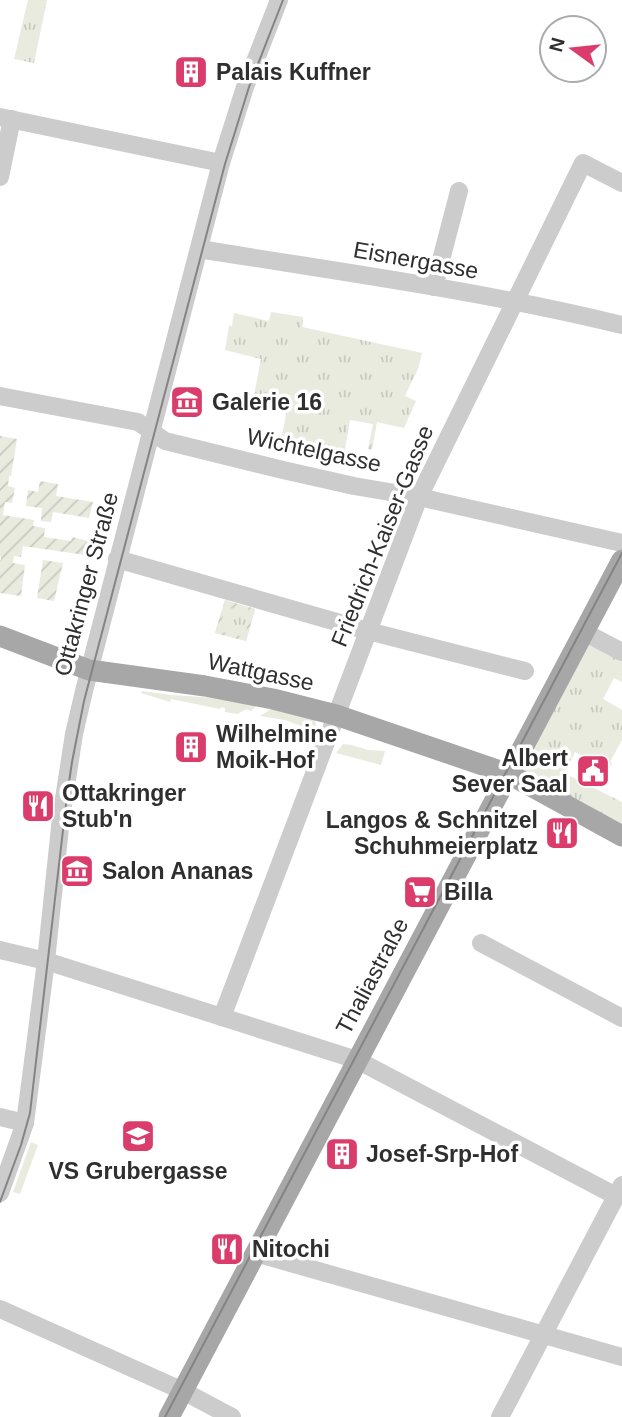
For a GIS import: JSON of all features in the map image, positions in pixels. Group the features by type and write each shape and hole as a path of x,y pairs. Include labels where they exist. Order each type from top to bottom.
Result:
{"main road":[{"name":"Thaliastraße","path":"169,1417 622,560"},
{"name":"Wattgasse","path":"0,636 89,670 205,686 336,715 509,774 622,836"}],"street":[{"name":"Ottakringer Straße","path":"0,1193 25,1123 61,818 74,734 221,163 245,87 279,0"},
{"path":"0,177 6,118 221,163"},
{"name":"Friedrich-Kaiser-Gasse","path":"222,1017 419,497 583,163 622,183"},
{"path":"434,287 459,191"},
{"name":"Eisnergasse","path":"200,249 434,287 622,325"},
{"name":"Wichtelgasse","path":"0,396 138,422 164,441 283,470 419,497 622,543"},
{"path":"117,559 368,631 525,671"},
{"path":"584,632 622,652"},
{"path":"481,943 622,1017"},
{"path":"0,950 46,961 357,1060 619,1191 500,1417"},
{"path":"0,1117 25,1123"},
{"path":"256,1253 622,1357"},
{"path":"0,1308 183,1391 232,1417"}],"green space":[{"path":"28,0 47,0 34,63 14,59"},
{"path":"271,312 303,317 302,327 422,353 418,369 405,396 416,401 404,428 377,422 372,450 368,449 373,424 350,420 344,455 281,441 288,403 254,395 261,359 225,350 234,313 269,321"},
{"path":"0,436 17,439 8,486 15,488 12,503 5,502 3,515 34,520 33,526 45,528 44,537 71,541 72,537 88,541 85,555 23,546 21,557 14,556 13,563 25,565 21,596 0,593"},
{"path":"40,481 58,484 56,496 93,502 89,518 53,512 51,522 41,521 42,508 26,506 28,490 38,492"},
{"path":"43,560 63,563 54,601 37,598"},
{"path":"225,600 255,609 246,641 215,633"},
{"path":"225,600 244,606 243,611 225,607 219,631 244,637 252,612 248,610 249,607 255,609 246,641 215,633"},
{"path":"584,632 622,652 622,682 614,678 603,699 622,710 622,740 609,769 575,752 564,773 622,802 622,836 509,774"},
{"path":"141,693 217,698 257,705 251,711 247,709 237,714 225,712 225,708 221,707 220,709 171,699 170,702"},
{"path":"271,709 315,718 316,725 301,726 260,716"},
{"path":"343,744 385,751 381,765 336,753"},
{"path":"31,1142 38,1145 20,1194 13,1192"}],"tram line":[{"path":"0,1202 30,1113 67,796 84,701 225,164 249,87 283,0"},
{"path":"165,1417 622,553"}],"place":[{"name":"Palais Kuffner","path":"191,72"},
{"name":"Galerie 16","path":"187,402"},
{"name":"Wilhelmine Moik-Hof","path":"191,747"},
{"name":"Albert Sever Saal","path":"593,771"},
{"name":"Ottakringer Stub'n","path":"38,806"},
{"name":"Langos & Schnitzel Schuhmeierplatz","path":"562,833"},
{"name":"Salon Ananas","path":"77,871"},
{"name":"Billa","path":"420,892"},
{"name":"VS Grubergasse","path":"138,1136"},
{"name":"Josef-Srp-Hof","path":"342,1154"},
{"name":"Nitochi","path":"227,1249"}]}
